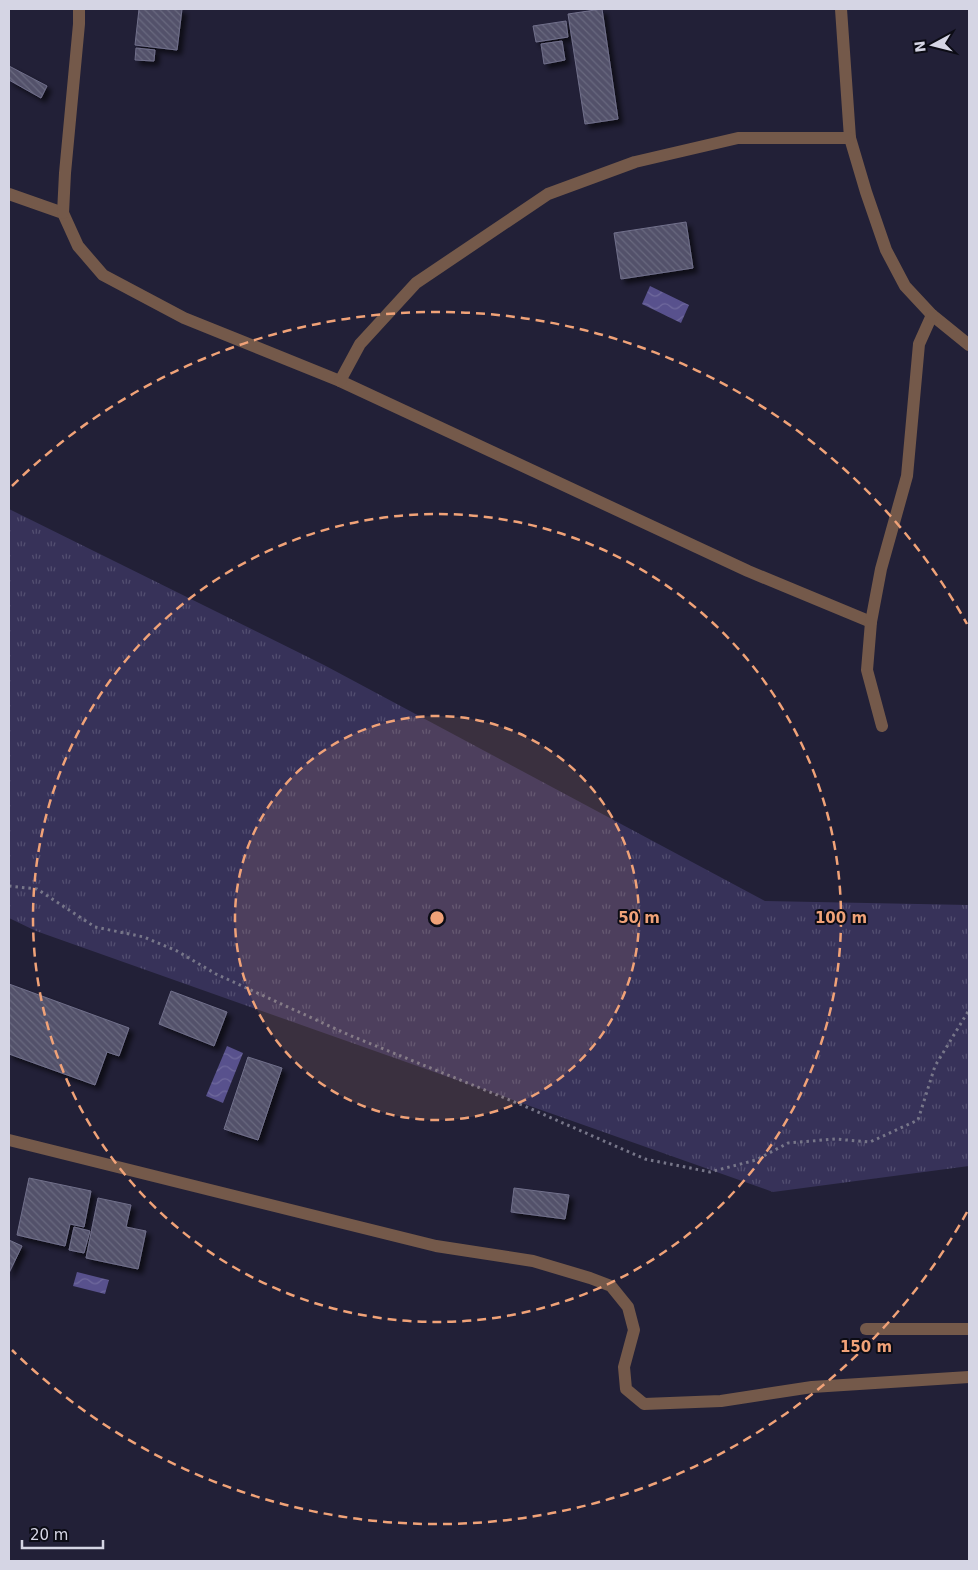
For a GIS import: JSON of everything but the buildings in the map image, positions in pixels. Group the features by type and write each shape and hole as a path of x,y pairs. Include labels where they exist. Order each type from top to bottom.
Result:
{"street":[{"path":"79,9 63,213 78,246 103,275 184,318 340,382 748,571 871,622"},
{"path":"841,9 850,138 886,250 905,286 932,315 969,345"},
{"path":"340,382 360,344 416,284 548,194 635,162 738,138 850,138"},
{"path":"9,194 63,213"},
{"path":"882,726 867,670 871,622 881,569 907,476 920,344 932,315"},
{"path":"9,1140 436,1246 533,1261 611,1286 628,1306 634,1330 624,1367 626,1389 644,1404 721,1401 812,1387 969,1376"},
{"path":"866,1329 969,1329"}],"path":[{"path":"9,886 37,889 95,927 144,937 177,951 216,974 349,1035 522,1105 645,1158 710,1172 756,1160 788,1143 835,1139 870,1142 918,1120 935,1066 969,1010"}],"green space":[{"path":"9,509 324,665 765,901 969,905 969,1166 773,1192 36,931 9,918"}],"water":[{"path":"650,286 689,305 681,323 642,304"},
{"path":"227,1046 243,1053 223,1103 206,1096"},
{"path":"77,1272 109,1280 105,1294 73,1286"}]}
